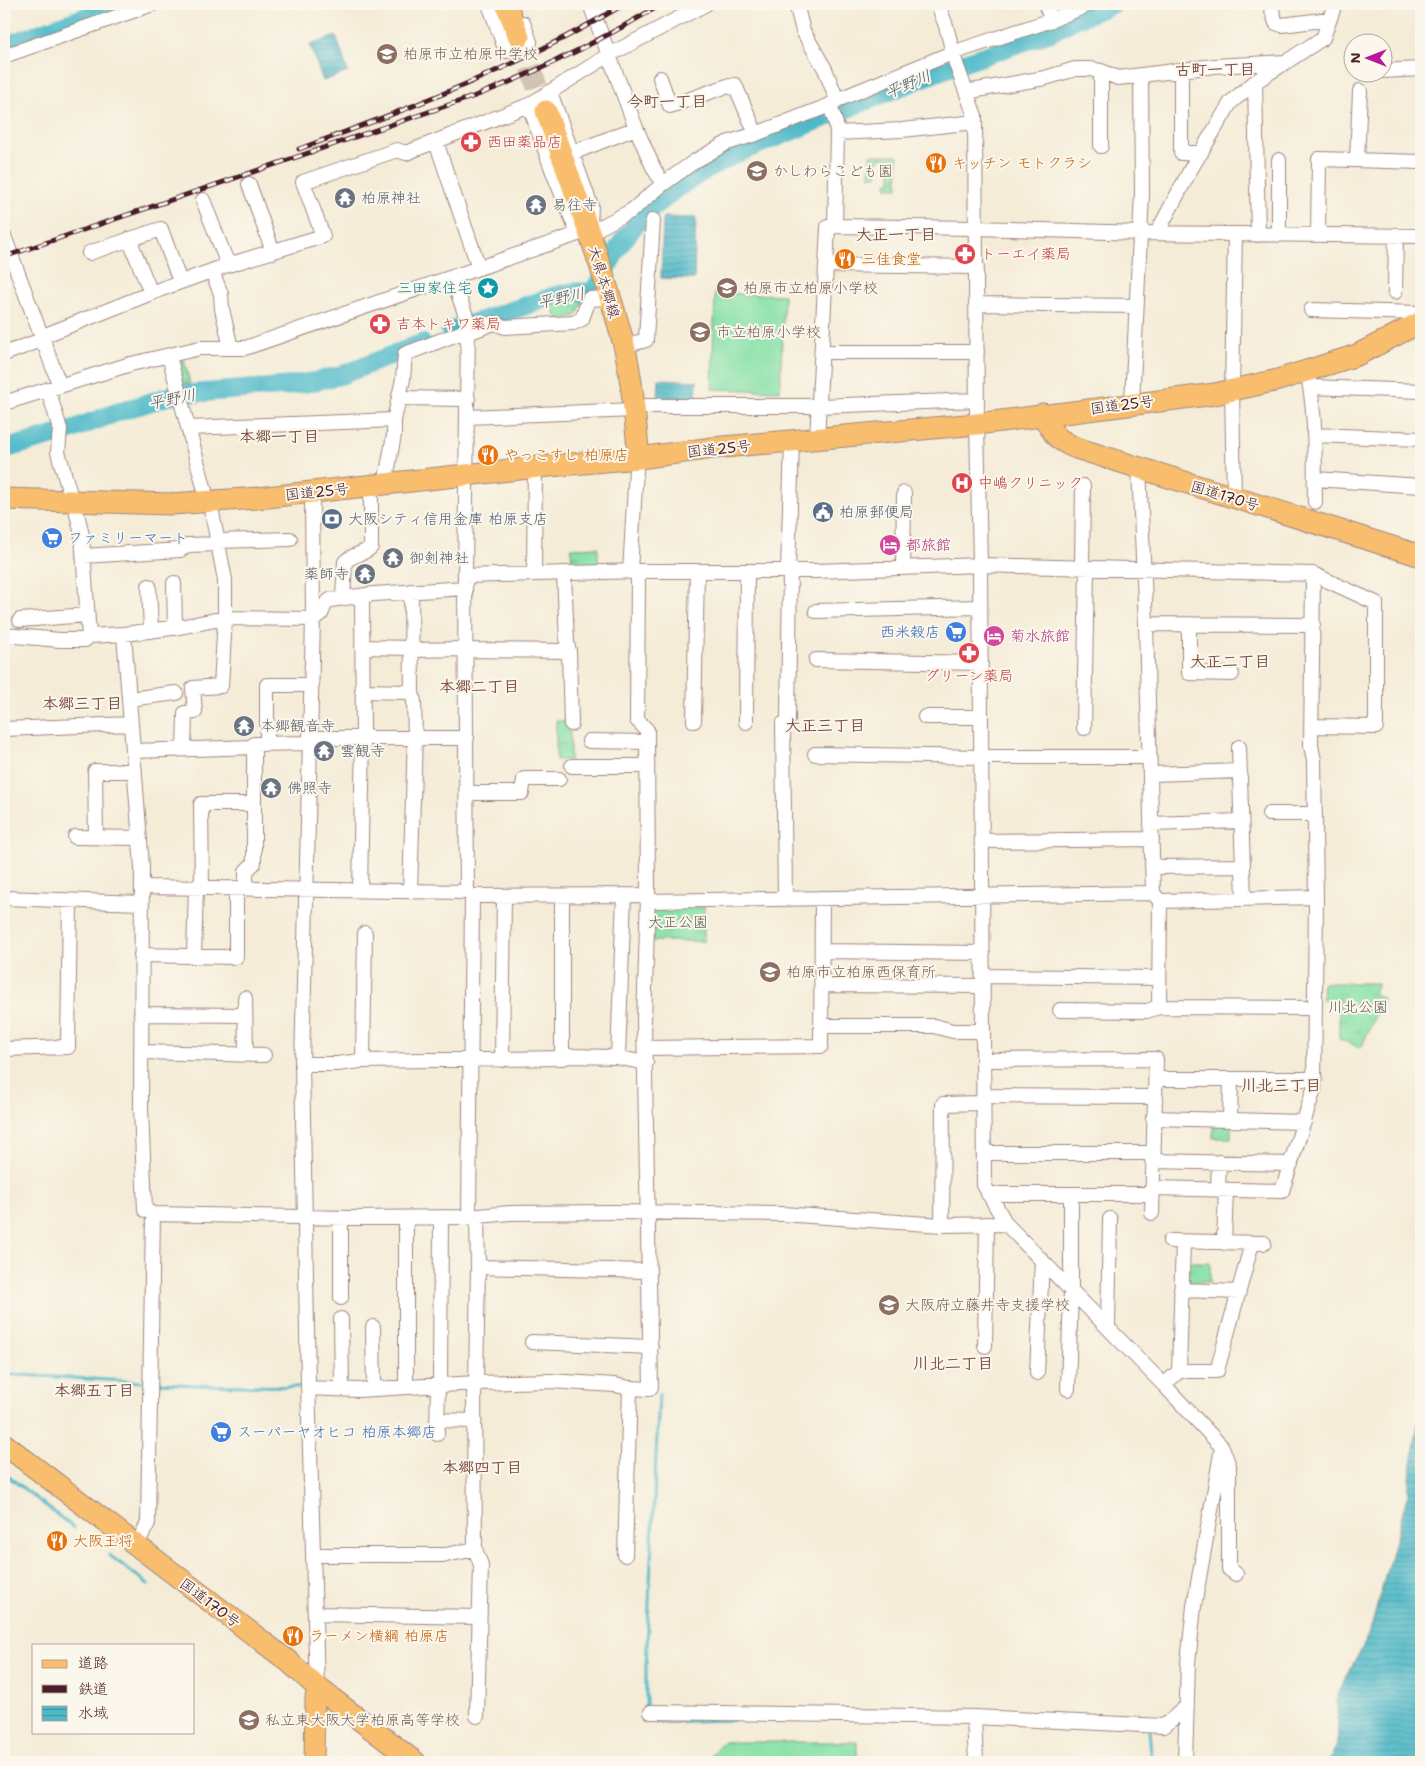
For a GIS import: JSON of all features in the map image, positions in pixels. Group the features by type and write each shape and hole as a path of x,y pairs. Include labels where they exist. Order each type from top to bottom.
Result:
{"highway":[{"path":"506,4 519,37"},
{"name":"大県本郷線","path":"541,102 584,234 605,284 624,346 634,408 639,458"},
{"name":"国道25号","path":"4,499 171,504 209,502 535,467 639,458 713,448 976,424 1043,414 1215,394 1268,383 1308,380 1421,322"},
{"name":"国道170号","path":"1043,414 1051,430 1060,441 1076,448 1421,556"},
{"name":"国道170号","path":"4,1444 288,1661 316,1692 397,1762"},
{"name":"国道170号","path":"4,1461 316,1692 415,1762"}],"main road":[{"path":"314,1762 316,1692"}],"street":[{"path":"4,56 153,4"},
{"path":"489,4 506,51 530,42 516,4"},
{"path":"606,4 592,8 636,128 654,169 663,184"},
{"path":"4,354 180,282 323,236 303,182 397,150 406,153 541,102 609,55 706,4"},
{"path":"796,4 803,31 825,69 833,108 837,133 835,226"},
{"path":"938,4 946,26 952,53 975,116 977,267 976,424 980,565 984,1185 1006,1224 1108,1327 1222,1447 1230,1466 1230,1570 1236,1574"},
{"path":"1045,4 1052,20"},
{"path":"4,403 131,364 200,348 245,348 584,234 631,211 663,184 695,161 727,143 833,108 952,53 1052,20 1090,4"},
{"path":"1270,4 1276,23 1282,25 1330,19"},
{"path":"1157,233 1231,102 1256,82 1323,38 1334,4"},
{"path":"966,92 1045,78 1076,69 1101,71 1118,78 1214,66 1286,62"},
{"path":"1392,71 1421,70"},
{"path":"1101,71 1102,146"},
{"path":"1181,71 1182,153 1201,153"},
{"path":"1132,403 1142,194 1141,76"},
{"path":"660,78 670,106 727,86 729,88 735,86 756,134"},
{"path":"1256,82 1258,235"},
{"path":"1357,160 1360,91"},
{"path":"541,102 572,153 592,206 584,234"},
{"path":"541,102 558,184 584,234"},
{"path":"837,133 902,130 975,122"},
{"path":"572,153 636,128"},
{"path":"436,142 479,268"},
{"path":"1311,152 1314,235"},
{"path":"1314,235 1318,159 1421,162"},
{"path":"1279,160 1279,235"},
{"path":"249,184 273,252"},
{"path":"203,200 228,265"},
{"path":"624,346 646,340 653,220"},
{"path":"817,440 828,227 1421,236"},
{"path":"89,253 161,229 180,282"},
{"path":"1234,498 1232,390 1235,234"},
{"path":"1396,235 1396,292"},
{"path":"4,236 43,338 54,387 59,435 58,452 82,535 88,636"},
{"path":"129,239 151,293"},
{"path":"826,265 977,267"},
{"path":"212,271 221,294 222,309 231,348"},
{"path":"452,277 468,328 465,582 467,793 473,1217 478,1267 474,1421 475,1549 481,1565 477,1716"},
{"path":"343,598 345,562 349,557 363,554 371,547 378,485 394,435 394,420 403,379 405,354 468,328 494,323 505,327 572,323 582,319 589,299 605,284"},
{"path":"977,304 1136,306"},
{"path":"1311,310 1419,312 1421,315"},
{"path":"822,352 977,352"},
{"path":"169,356 209,502 224,580 225,618 221,686 193,688 195,712 185,713 184,749"},
{"path":"1315,502 1314,435 1308,380 1421,391"},
{"path":"399,398 468,399"},
{"path":"468,417 634,408 819,406 976,400"},
{"path":"188,428 394,420"},
{"path":"1314,435 1421,439"},
{"path":"785,898 785,722 792,442"},
{"path":"308,1388 342,1389 374,1386 549,1381 649,1389 651,1386 644,976 648,898 648,730 637,720 634,571 636,469 639,458"},
{"path":"534,574 535,467"},
{"path":"1138,468 1146,624 1152,866 1156,897 1159,1007"},
{"path":"1315,479 1421,486"},
{"path":"1083,486 1084,728"},
{"path":"312,492 312,684 302,1064 316,1692"},
{"path":"903,568 904,493"},
{"path":"83,556 180,550 188,545 218,542 290,539"},
{"path":"4,635 85,640 88,636 175,628 225,618 313,619 321,614 325,605 330,600 534,574 634,571 789,571 980,565 1313,574 1376,603 1376,727 1312,726"},
{"path":"694,722 697,571"},
{"path":"746,722 747,571"},
{"path":"564,573 571,724"},
{"path":"988,1194 1222,1190 1282,1192 1314,1089 1315,1079 1316,897 1314,760 1311,746 1313,574"},
{"path":"174,583 175,628"},
{"path":"149,586 150,631"},
{"path":"410,890 415,737 412,692 411,590"},
{"path":"360,890 363,738 362,596"},
{"path":"816,611 980,607"},
{"path":"20,620 87,615"},
{"path":"44,618 45,639"},
{"path":"1146,624 1313,626"},
{"path":"1189,624 1189,673 1232,674"},
{"path":"124,634 134,751 142,887 141,1052 145,1210 153,1214 341,1218 473,1217 510,1213 648,1212 782,1214 942,1224 1006,1224"},
{"path":"362,647 569,651"},
{"path":"816,660 981,663"},
{"path":"141,955 236,957 241,888 246,871 254,863 254,804 268,685 312,684"},
{"path":"362,692 412,692"},
{"path":"129,698 176,693"},
{"path":"925,717 981,717"},
{"path":"4,729 131,724"},
{"path":"134,751 261,745 311,740 415,737 467,738"},
{"path":"590,741 648,742"},
{"path":"1239,747 1244,899"},
{"path":"815,754 981,757 1150,757"},
{"path":"572,766 647,766"},
{"path":"96,837 95,770 135,770"},
{"path":"1151,774 1240,771"},
{"path":"467,793 522,793 524,779 559,779"},
{"path":"194,956 199,888 201,804 254,804"},
{"path":"1268,814 1315,814"},
{"path":"1152,824 1241,821"},
{"path":"75,837 140,838"},
{"path":"982,841 1152,839"},
{"path":"1152,866 1242,866"},
{"path":"142,887 410,890 504,896 624,895 648,898 983,896 1244,899 1316,897"},
{"path":"618,1057 624,895"},
{"path":"502,1060 504,896"},
{"path":"562,896 562,1058"},
{"path":"4,898 141,903"},
{"path":"645,1048 821,1046 822,898"},
{"path":"4,1049 68,1046 70,901"},
{"path":"363,1061 364,933"},
{"path":"822,951 983,953"},
{"path":"822,984 1159,978"},
{"path":"245,998 246,1054"},
{"path":"1060,1010 1147,1011 1159,1007 1315,1008"},
{"path":"141,1014 245,1015"},
{"path":"822,1026 934,1026 953,1031 983,1031"},
{"path":"141,1052 264,1055"},
{"path":"302,1064 337,1064 363,1061 502,1060 562,1058 569,1056 618,1057 646,1063"},
{"path":"983,1060 1156,1060 1152,1213"},
{"path":"1156,1079 1315,1079"},
{"path":"1230,1120 1231,1079"},
{"path":"942,1224 943,1104 983,1099 1156,1098"},
{"path":"1153,1118 1304,1122"},
{"path":"984,1153 1153,1157 1218,1162 1291,1164"},
{"path":"1218,1162 1222,1190 1224,1242"},
{"path":"1068,1389 1072,1290 1072,1194"},
{"path":"136,1546 148,1523 153,1214"},
{"path":"441,1217 440,1384 437,1427 474,1421"},
{"path":"341,1218 341,1298"},
{"path":"406,1218 406,1385"},
{"path":"1108,1327 1110,1219"},
{"path":"985,1346 987,1224"},
{"path":"1164,1385 1179,1371 1217,1371 1239,1292 1258,1243 1176,1241 1182,1290 1179,1371"},
{"path":"1037,1373 1042,1260"},
{"path":"478,1267 649,1271"},
{"path":"1182,1290 1239,1292"},
{"path":"341,1319 342,1389"},
{"path":"373,1327 374,1386"},
{"path":"532,1342 650,1347"},
{"path":"625,1555 630,1388"},
{"path":"1186,1762 1188,1663 1194,1606 1222,1447"},
{"path":"314,1555 436,1556 475,1549"},
{"path":"315,1614 480,1617"},
{"path":"650,1712 974,1717 1164,1726 1172,1722 1187,1706"},
{"path":"974,1717 976,1762"},
{"path":"1172,1722 1179,1729 1180,1762"}],"green space":[{"path":"870,155 898,155 898,188 887,188 887,182 891,182 891,161 887,160 887,158 880,158 877,161 877,176 870,176"},
{"path":"715,293 784,295 780,391 712,389"},
{"path":"573,299 583,303 576,316 557,320 553,303"},
{"path":"183,356 190,383 180,385 172,358"},
{"path":"598,547 598,568 572,569 571,548"},
{"path":"556,721 570,721 570,760 556,760"},
{"name":"大正公園","path":"658,903 704,903 704,941 652,941 652,912"},
{"name":"川北公園","path":"1323,983 1378,983 1373,994 1383,998 1361,1048 1339,1039 1339,999 1322,999"},
{"path":"1214,1122 1231,1123 1231,1138 1213,1138"},
{"path":"1190,1262 1210,1262 1210,1282 1189,1282"},
{"path":"722,1742 857,1742 857,1762 710,1762 710,1756"}],"water":[{"path":"336,36 348,72 323,81 310,45"},
{"path":"663,217 696,218 694,279 661,278"},
{"path":"659,379 697,381 696,399 658,397"},
{"path":"1421,1400 1421,1762 1328,1762 1338,1743 1337,1694 1369,1635 1408,1493"}],"waterway":[{"path":"4,46 121,4"},
{"name":"平野川","path":"450,331 557,295 572,292 592,292 622,242 646,215 690,180 738,153 940,71 1052,32 1074,20 1114,4"},
{"name":"平野川","path":"4,449 63,433 118,412 173,395 286,386 342,375 422,343"},
{"path":"4,1374 143,1382"},
{"path":"159,1383 301,1387"},
{"path":"659,1394 646,1666 646,1718 657,1722 733,1720"},
{"path":"4,1473 74,1528"},
{"path":"109,1555 148,1584"},
{"path":"1149,1730 1152,1762"}],"tunnel":[{"path":"519,37 546,111"}],"railway":[{"path":"299,149 424,102 506,66 586,26 624,4"},
{"path":"4,257 475,96 570,54 662,4"}],"place":[{"name":"柏原市立柏原中学校","path":"387,54"},
{"name":"西田薬品店","path":"471,142"},
{"name":"キッチン モトクラシ","path":"936,163"},
{"name":"かしわらこども園","path":"757,171"},
{"name":"柏原神社","path":"345,198"},
{"name":"易往寺","path":"536,205"},
{"name":"トーエイ薬局","path":"965,254"},
{"name":"三佳食堂","path":"845,259"},
{"name":"三田家住宅","path":"488,288"},
{"name":"柏原市立柏原小学校","path":"727,288"},
{"name":"吉本トキワ薬局","path":"380,324"},
{"name":"市立柏原小学校","path":"700,332"},
{"name":"やっこすし 柏原店","path":"488,455"},
{"name":"中嶋クリニック","path":"962,483"},
{"name":"柏原郵便局","path":"823,512"},
{"name":"大阪シティ信用金庫 柏原支店","path":"332,519"},
{"name":"ファミリーマート","path":"52,538"},
{"name":"都旅館","path":"890,545"},
{"name":"御剣神社","path":"393,558"},
{"name":"薬師寺","path":"365,574"},
{"name":"西米穀店","path":"956,632"},
{"name":"菊水旅館","path":"994,636"},
{"name":"グリーン薬局","path":"969,653"},
{"name":"本郷観音寺","path":"244,726"},
{"name":"雲観寺","path":"324,751"},
{"name":"佛照寺","path":"271,788"},
{"name":"柏原市立柏原西保育所","path":"770,972"},
{"name":"大阪府立藤井寺支援学校","path":"889,1305"},
{"name":"スーパーヤオヒコ 柏原本郷店","path":"221,1432"},
{"name":"大阪王将","path":"57,1541"},
{"name":"ラーメン横綱 柏原店","path":"293,1636"},
{"name":"私立東大阪大学柏原高等学校","path":"249,1720"}],"district":[{"name":"古町一丁目","path":"1215,69"},
{"name":"今町一丁目","path":"667,101"},
{"name":"大正一丁目","path":"896,234"},
{"name":"本郷一丁目","path":"279,436"},
{"name":"大正二丁目","path":"1230,661"},
{"name":"本郷二丁目","path":"479,686"},
{"name":"本郷三丁目","path":"82,703"},
{"name":"大正三丁目","path":"825,725"},
{"name":"川北三丁目","path":"1281,1085"},
{"name":"川北二丁目","path":"953,1363"},
{"name":"本郷五丁目","path":"94,1390"},
{"name":"本郷四丁目","path":"482,1467"}]}
